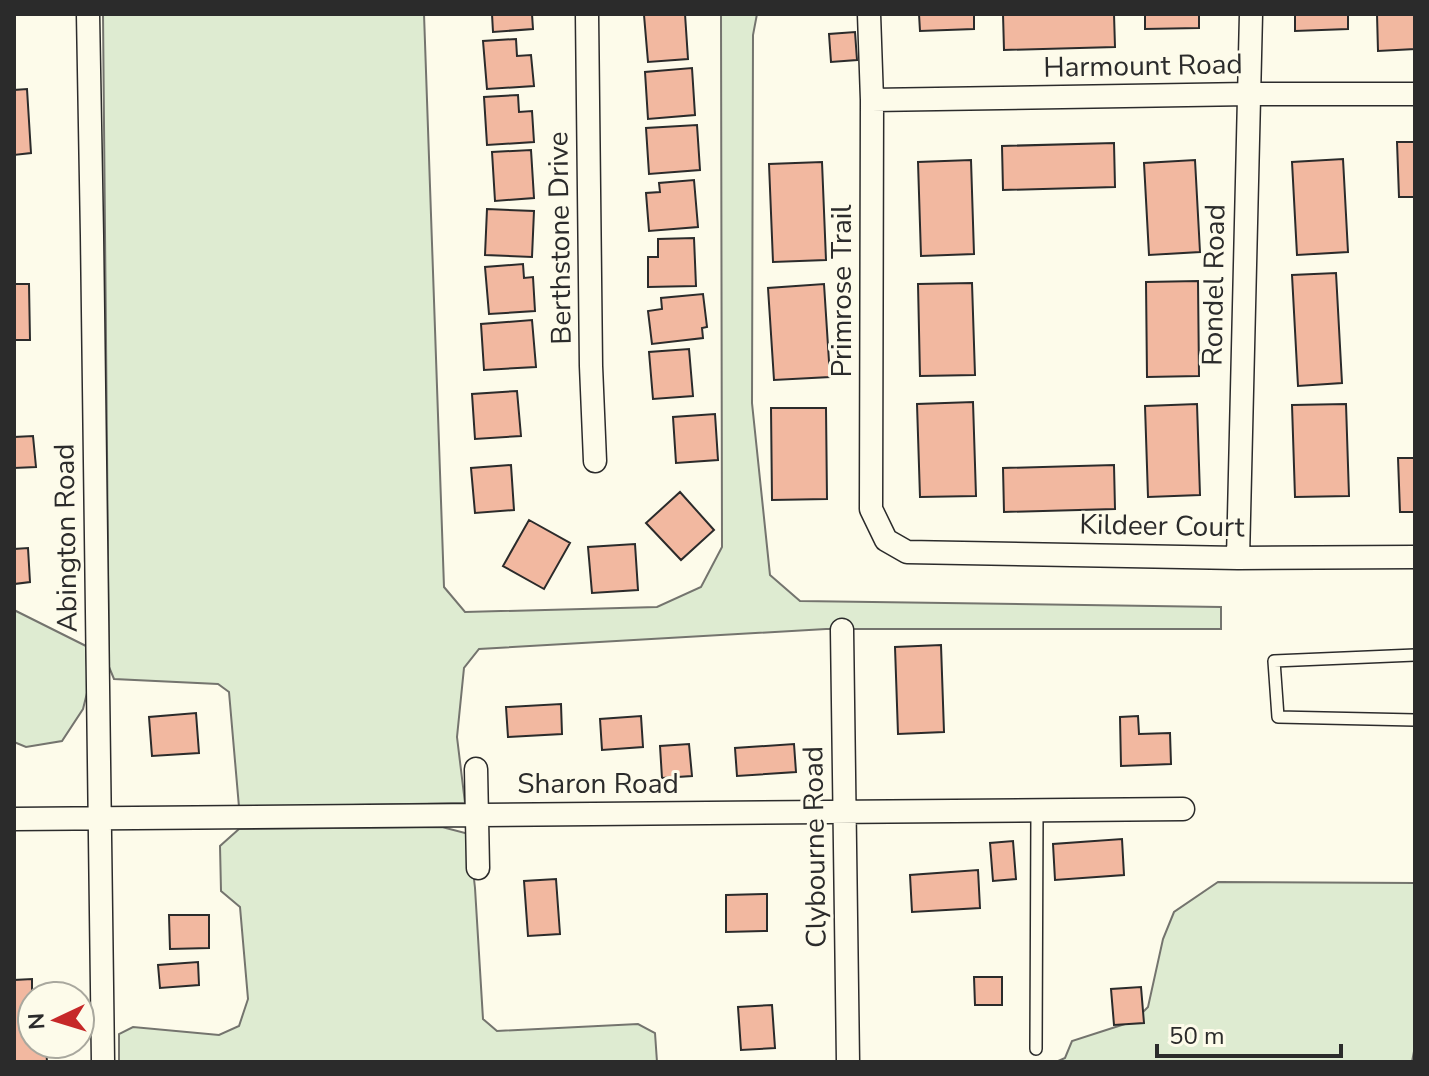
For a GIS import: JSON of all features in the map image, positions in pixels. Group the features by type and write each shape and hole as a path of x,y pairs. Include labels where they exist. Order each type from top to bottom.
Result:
{"street":[{"name":"Abington Road","path":"88,14 103,1062"},
{"name":"Berthstone Drive","path":"587,14 595,461"},
{"name":"Primrose Trail","path":"869,14 872,100 871,509 886,540 907,552"},
{"name":"Rondel Road","path":"1238,558 1251,14"},
{"name":"Harmount Road","path":"872,100 1415,94"},
{"name":"Kildeer Court","path":"907,552 1238,558 1415,557"},
{"name":"Clybourne Road","path":"842,630 848,1062"},
{"path":"476,769 478,868"},
{"name":"Sharon Road","path":"14,819 1183,809"}],"lane":[{"path":"1415,655 1274,661 1278,717 1415,720"},
{"path":"1036,1049 1037,811"}],"green space":[{"path":"103,14 424,14 444,587 465,612 657,607 701,587 722,547 721,14 757,14 753,35 752,403 770,575 800,601 1221,607 1221,629 826,629 479,649 464,668 457,737 465,803 239,807 229,692 218,684 114,679 109,667"},
{"path":"14,610 86,646 88,689 83,709 62,741 26,747 14,742"},
{"path":"442,827 469,834 483,1019 497,1031 638,1024 655,1033 657,1062 119,1062 119,1034 133,1027 219,1035 239,1026 248,999 240,907 221,891 220,846 239,829"},
{"path":"1218,882 1415,883 1415,1046 1412,1062 1056,1062 1065,1058 1072,1041 1134,1021 1148,1007 1163,939 1174,912"}],"building":[{"path":"492,14 532,14 533,29 493,32"},
{"path":"685,14 688,59 648,62 644,15"},
{"path":"919,14 974,14 974,29 920,31"},
{"path":"1003,14 1114,14 1115,47 1004,50"},
{"path":"1145,14 1199,14 1199,28 1145,29"},
{"path":"1295,14 1348,14 1348,29 1295,31"},
{"path":"1377,14 1415,14 1415,49 1378,51"},
{"path":"855,32 857,60 831,62 829,34"},
{"path":"516,39 517,56 531,55 534,86 487,89 483,41"},
{"path":"692,68 695,115 648,119 645,72"},
{"path":"27,89 31,153 14,155 14,90"},
{"path":"518,95 519,112 532,111 534,142 487,145 484,97"},
{"path":"697,125 700,170 649,174 646,128"},
{"path":"1397,142 1415,142 1415,197 1399,197"},
{"path":"1114,143 1115,187 1003,190 1002,146"},
{"path":"531,150 534,198 495,201 492,152"},
{"path":"1343,159 1348,252 1297,255 1292,162"},
{"path":"971,160 974,254 921,256 918,162"},
{"path":"1195,160 1200,252 1149,255 1144,163"},
{"path":"822,162 826,260 773,262 769,164"},
{"path":"694,180 698,227 649,231 646,193 660,192 659,183"},
{"path":"487,209 534,211 532,257 485,255"},
{"path":"694,238 696,286 648,287 648,257 658,257 658,239"},
{"path":"523,264 524,278 533,277 535,311 489,314 485,267"},
{"path":"1336,273 1342,383 1298,386 1292,275"},
{"path":"1198,281 1199,376 1147,377 1146,282"},
{"path":"972,283 975,375 920,376 918,284"},
{"path":"14,284 29,284 30,340 14,340"},
{"path":"824,284 830,377 774,380 768,288"},
{"path":"703,294 707,327 702,328 703,338 652,344 648,311 662,309 661,298"},
{"path":"532,320 536,367 484,370 481,324"},
{"path":"689,349 693,396 653,399 649,352"},
{"path":"517,391 521,436 475,439 472,394"},
{"path":"973,402 976,496 920,497 917,404"},
{"path":"1197,404 1200,495 1148,497 1145,406"},
{"path":"1346,404 1349,496 1295,497 1292,405"},
{"path":"771,408 826,408 827,499 772,500"},
{"path":"715,414 718,460 676,463 673,417"},
{"path":"33,436 36,467 14,468 14,437"},
{"path":"1398,458 1415,458 1415,512 1400,512"},
{"path":"511,465 514,510 475,513 471,468"},
{"path":"1114,465 1115,509 1004,512 1003,468"},
{"path":"680,492 714,530 681,560 646,523"},
{"path":"529,520 570,543 544,589 503,566"},
{"path":"635,544 638,590 592,593 588,547"},
{"path":"28,548 30,582 14,584 14,549"},
{"path":"941,645 944,732 898,734 895,647"},
{"path":"561,704 562,734 508,737 506,707"},
{"path":"196,713 199,753 152,756 149,717"},
{"path":"641,716 643,747 602,750 600,719"},
{"path":"1138,716 1139,734 1170,733 1171,764 1121,766 1120,717"},
{"path":"689,744 692,776 662,778 660,746"},
{"path":"794,744 796,772 737,776 735,748"},
{"path":"1122,839 1124,875 1055,880 1053,844"},
{"path":"1013,841 1016,879 993,881 990,843"},
{"path":"978,870 980,908 912,912 910,875"},
{"path":"556,879 560,934 528,936 524,881"},
{"path":"767,894 767,931 726,932 726,895"},
{"path":"169,915 209,915 209,948 170,949"},
{"path":"198,962 199,985 160,988 158,965"},
{"path":"974,977 1002,977 1002,1005 975,1005"},
{"path":"32,979 16,980 16,1060 47,1062 14,1062 14,980"},
{"path":"1141,987 1144,1023 1114,1025 1111,989"},
{"path":"772,1005 775,1048 741,1050 738,1007"}]}
